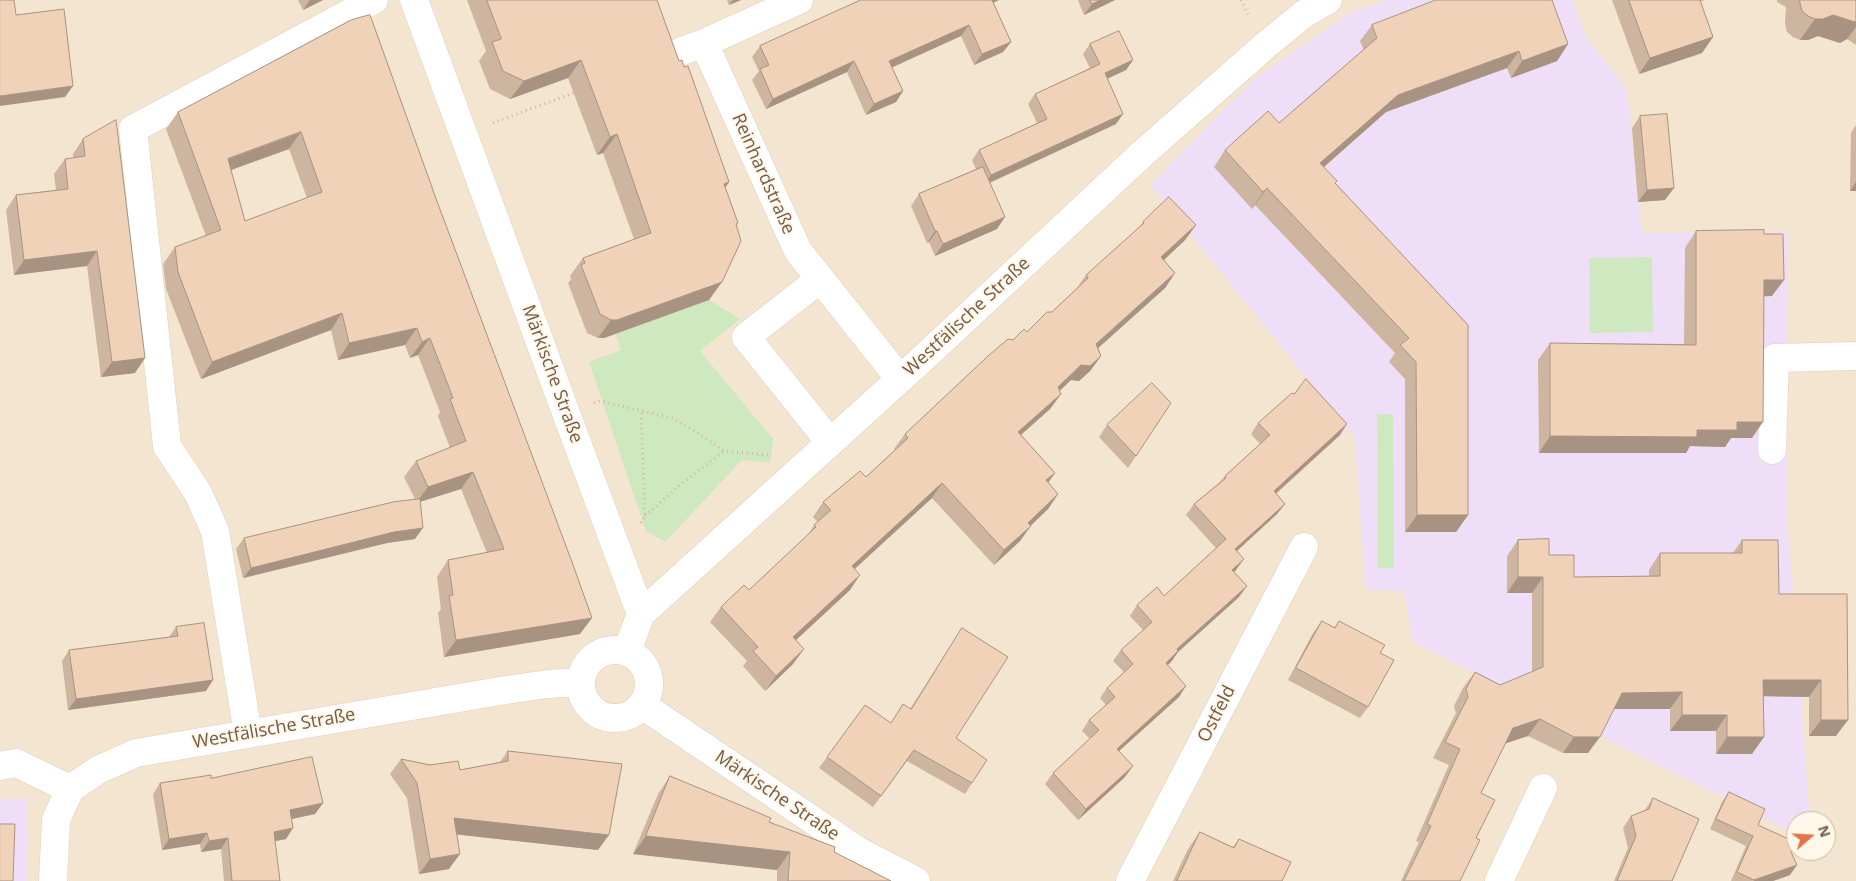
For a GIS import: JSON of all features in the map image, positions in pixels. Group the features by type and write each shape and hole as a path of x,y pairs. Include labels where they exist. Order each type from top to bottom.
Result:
{"street":[{"path":"248,734 215,531 198,493 167,446 133,129 374,0"},
{"name":"Märkische Straße","path":"414,0 641,614"},
{"name":"Reinhardstraße","path":"799,0 693,47 798,251 900,379"},
{"name":"Westfälische Straße","path":"628,651 641,614 900,379 1164,135 1267,44 1304,14 1328,0"},
{"path":"820,279 746,337 830,442"},
{"path":"1772,450 1775,358 1856,356"},
{"name":"Ostfeld","path":"1130,881 1304,547"},
{"path":"615,649 628,651 638,658 646,668 650,681 648,694 642,705 631,714 617,718 603,716 591,708 583,696 580,682 583,670 591,659 602,652 615,649"},
{"name":"Westfälische Straße","path":"70,789 98,770 136,753 496,691 580,682"},
{"name":"Märkische Straße","path":"642,705 899,877"},
{"path":"0,766 16,763 70,789 56,820 54,881"},
{"path":"1499,881 1543,788"}],"path":[{"path":"464,134 582,89"},
{"path":"566,413 600,401 641,410 672,418 724,451 768,455 801,469"},
{"path":"641,410 645,517"},
{"path":"619,558 645,517 682,483 724,451"}],"shaded area":[{"path":"0,0 1856,0 1856,881 0,881"},
{"path":"1386,0 1572,0 1585,36 1627,90 1642,233 1788,232 1788,529 1809,811 1786,811 1786,829 1413,642 1404,591 1365,590 1355,437 1150,185 1253,80 1350,13"},
{"path":"0,799 28,799 27,881 0,881"}],"green space":[{"path":"1652,257 1653,332 1590,333 1589,258"},
{"path":"709,300 740,319 700,351 773,439 770,463 742,460 665,542 646,531 589,362 621,350 616,334"},
{"path":"1377,414 1393,414 1394,568 1378,568"}],"building":[{"path":"0,0 14,0 16,15 64,9 73,86 0,96"},
{"path":"487,0 657,0 679,61 682,60 684,67 688,66 729,182 724,184 738,223 736,224 741,241 722,282 617,320 611,320 600,314 581,265 585,263 583,258 651,233 617,134 610,137 581,60 524,81 503,71 492,42 501,39"},
{"path":"861,0 992,0 1011,42 982,54 969,25 889,61 903,91 874,104 854,61 773,99 760,69 769,65 760,46"},
{"path":"1090,0 1100,0 1092,4"},
{"path":"1436,0 1552,0 1568,44 1522,61 1519,51 1398,95 1320,163 1337,181 1335,183 1468,325 1468,515 1417,515 1416,362 1400,345 1409,338 1267,188 1263,192 1225,150 1268,111 1279,123 1377,38 1372,25"},
{"path":"1629,0 1700,0 1713,37 1650,58"},
{"path":"1800,0 1856,0 1856,21 1833,15 1823,19 1815,19 1802,11"},
{"path":"370,15 592,618 456,640 449,596 453,595 448,560 504,549 473,472 428,487 416,461 466,441 450,399 453,398 430,338 422,342 417,328 349,343 342,313 212,362 178,272 175,247 221,230 178,112 351,20","holes":["301,132 322,192 245,221 228,159"]},
{"path":"1119,31 1133,60 1105,73 1123,114 991,175 979,150 1047,119 1035,94 1100,64 1090,44"},
{"path":"1667,114 1674,188 1647,190 1640,116"},
{"path":"116,120 145,358 112,362 97,251 24,260 16,195 68,189 65,159 85,156 83,139"},
{"path":"983,167 1005,217 943,244 937,231 935,231 919,194"},
{"path":"1169,197 1196,225 1161,257 1175,273 1096,344 1101,356 1090,366 1081,365 1058,387 1061,394 1018,432 1055,473 1046,480 1058,494 1028,523 1031,526 1004,550 942,483 852,566 860,575 793,637 804,649 776,676 753,651 758,647 721,607 744,585 749,590 816,527 814,525 831,510 823,502 860,471 866,477 908,438 905,434 988,356 1008,339 1013,340 1024,329 1027,332 1047,312 1052,312 1088,278 1086,275 1144,223"},
{"path":"1764,230 1764,234 1783,234 1784,280 1764,280 1763,422 1737,422 1737,430 1697,430 1697,437 1550,436 1550,343 1696,345 1696,231"},
{"path":"1306,379 1347,424 1274,491 1285,504 1235,549 1244,559 1232,570 1247,586 1177,649 1178,651 1166,663 1186,686 1117,749 1133,766 1086,809 1053,773 1099,730 1089,720 1115,697 1107,688 1133,664 1121,650 1152,622 1137,605 1157,587 1164,596 1226,539 1194,504 1226,478 1225,476 1270,435 1258,423 1292,393 1294,394"},
{"path":"1152,383 1171,403 1136,456 1107,425"},
{"path":"420,499 423,528 394,532 251,568 244,538 393,502"},
{"path":"1549,539 1549,555 1574,555 1574,577 1660,576 1660,553 1742,553 1742,540 1778,540 1779,594 1847,594 1848,720 1821,720 1821,680 1763,680 1764,737 1727,737 1727,715 1682,715 1682,692 1622,693 1600,737 1574,737 1540,719 1513,728 1481,793 1495,800 1476,838 1480,840 1460,881 1404,881 1431,826 1427,824 1460,749 1445,742 1468,697 1466,689 1475,672 1500,685 1543,667 1543,577 1518,577 1518,540"},
{"path":"1322,621 1335,628 1339,621 1385,645 1380,653 1394,660 1368,707 1296,668"},
{"path":"204,623 213,680 76,699 69,650 178,636 176,627"},
{"path":"962,628 1008,657 956,738 987,760 972,783 914,750 881,796 827,757 865,705 891,723 903,704 911,709"},
{"path":"508,751 622,764 609,835 454,818 460,854 430,859 417,783 401,759 430,765 458,761 460,770 508,761"},
{"path":"312,757 323,803 290,810 293,828 274,832 280,881 232,881 228,838 209,841 207,833 169,839 160,783 211,775 211,778"},
{"path":"670,776 771,818 769,822 835,847 834,852 891,881 788,881 790,852 646,836"},
{"path":"1729,792 1765,809 1758,825 1786,838 1786,861 1795,861 1797,865 1754,880 1737,872 1753,836 1716,819"},
{"path":"1653,798 1699,819 1672,881 1617,881 1636,836 1631,816 1649,809"},
{"path":"0,824 15,824 13,881 0,881"},
{"path":"1200,832 1234,848 1239,839 1291,862 1282,881 1177,881"}]}
